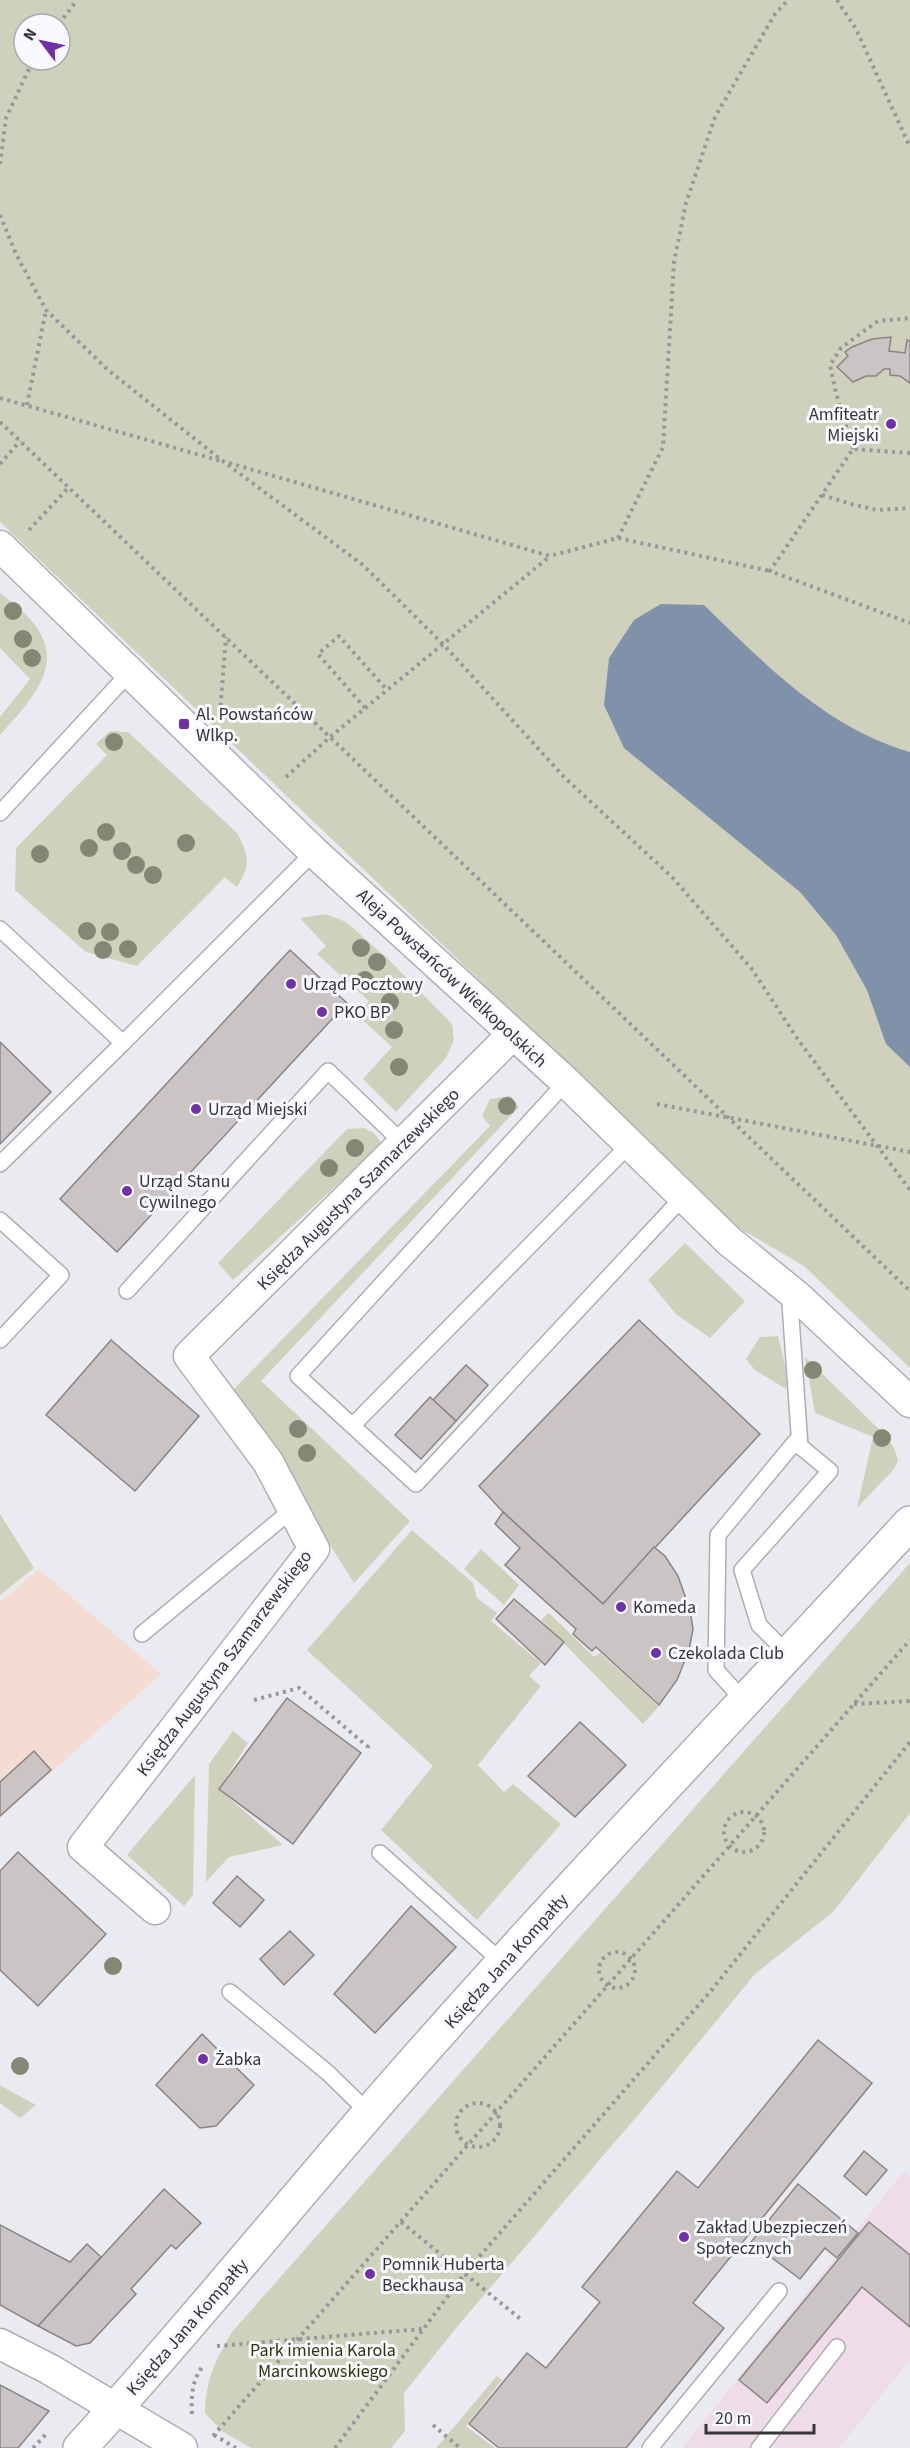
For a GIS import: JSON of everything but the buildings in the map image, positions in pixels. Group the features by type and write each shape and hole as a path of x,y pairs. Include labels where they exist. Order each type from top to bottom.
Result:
{"street":[{"name":"Aleja Powstańców Wielkopolskich","path":"4,550 314,852 566,1082 729,1240 789,1289 910,1402"},
{"name":"Księdza Augustyna Szamarzewskiego","path":"155,1909 83,1847 314,1549 268,1462 189,1356 513,1034"},
{"name":"Księdza Jana Kompałły","path":"80,2448 192,2322 369,2113 503,1963 910,1523"},
{"path":"0,2344 49,2370 115,2410 195,2445"}],"lane":[{"path":"0,813 130,672"},
{"path":"0,1164 314,852"},
{"path":"0,929 123,1043"},
{"path":"127,1291 327,1071 403,1143"},
{"path":"566,1082 298,1376 416,1484 683,1197"},
{"path":"353,1425 629,1145"},
{"path":"0,1220 61,1275 0,1340"},
{"path":"789,1289 800,1447"},
{"path":"745,1702 716,1670 718,1534 795,1442 830,1471 742,1570 759,1625 789,1655"},
{"path":"142,1634 293,1509"},
{"path":"380,1853 503,1963"},
{"path":"230,1992 328,2073 369,2113"},
{"path":"650,2448 779,2291"},
{"path":"759,2448 837,2348"}],"path":[{"path":"618,538 663,447 674,262 686,203 715,117 776,14 788,0"},
{"path":"837,0 856,29 910,147"},
{"path":"0,164 6,118 27,72"},
{"path":"0,214 16,254 46,310 108,370 224,462 363,565 443,644 565,778 679,885 750,968 799,1041 910,1190"},
{"path":"27,405 46,310"},
{"path":"854,449 836,393 831,365 841,348 878,321 910,318"},
{"path":"0,398 550,556"},
{"path":"0,422 910,1291"},
{"path":"0,464 20,441"},
{"path":"770,572 854,449"},
{"path":"854,449 910,453"},
{"path":"4,550 69,487"},
{"path":"822,495 877,510 910,508"},
{"path":"284,779 330,737 550,556 618,538 770,572 910,623"},
{"path":"365,708 318,654 339,636 387,690"},
{"path":"213,713 220,720 226,637"},
{"path":"657,1104 910,1152"},
{"path":"195,2445 214,2435 910,1640"},
{"path":"254,1700 299,1688 368,1747 366,1751"},
{"path":"853,1704 910,1701"},
{"path":"335,2448 465,2273 710,1992 910,1742"},
{"path":"743,1812 756,1816 764,1827 763,1840 759,1845 754,1850 741,1853 729,1846 723,1835 730,1816 743,1812"},
{"path":"623,1953 631,1959 635,1972 630,1983 619,1989 607,1986 599,1977 601,1960 605,1955 623,1953"},
{"path":"477,2102 490,2106 497,2112 501,2125 495,2139 483,2147 468,2145 458,2135 456,2128 458,2114 469,2104 477,2102"},
{"path":"401,2222 523,2321"},
{"path":"210,2355 216,2347 423,2329"},
{"path":"192,2418 191,2397 195,2378 205,2363"},
{"path":"433,2425 460,2448"},
{"path":"207,2429 236,2448"}],"shaded area":[{"path":"39,1569 161,1674 0,1818 0,1602"},
{"path":"904,2171 910,2176 910,2360 839,2448 682,2448"}],"green space":[{"path":"0,0 910,0 910,1368 804,1266 739,1228 0,522"},
{"path":"0,593 23,612 38,629 46,646 47,662 42,679 32,696 0,735 0,717 30,679 0,648"},
{"path":"110,731 128,732 237,833 247,860 245,873 237,887 225,877 137,966 86,952 15,890 16,848 107,755 96,744"},
{"path":"326,914 346,922 387,958 452,1024 454,1040 446,1058 396,1112 363,1079 392,1047 357,1015 369,1001 317,954 326,946 300,918"},
{"path":"510,1096 519,1107 261,1381 410,1521 354,1583 233,1390 490,1126 482,1116 490,1099"},
{"path":"364,1128 374,1133 382,1144 233,1280 218,1263 347,1129"},
{"path":"685,1243 745,1301 710,1338 676,1314 648,1280"},
{"path":"778,1336 788,1377 786,1389 755,1370 746,1359 760,1337"},
{"path":"805,1357 888,1438 895,1450 898,1461 894,1469 857,1508 873,1437 815,1413"},
{"path":"0,1514 34,1568 0,1595"},
{"path":"412,1530 473,1583 477,1598 497,1613 491,1621 541,1663 529,1676 541,1686 478,1765 504,1792 513,1784 561,1824 477,1920 381,1830 433,1766 307,1650"},
{"path":"481,1549 519,1585 504,1605 464,1569"},
{"name":"Park imienia Karola Marcinkowskiego","path":"910,1563 910,1813 834,1911 755,1974 461,2322 404,2393 405,2431 391,2448 251,2448 222,2431 205,2413 207,2389 212,2370 232,2332"},
{"path":"549,1613 594,1657 600,1653 659,1706 643,1724 541,1620"},
{"path":"233,1731 248,1743 219,1789 283,1845 229,1857 206,1882 209,1764"},
{"path":"195,1775 193,1895 184,1906 127,1855"},
{"path":"0,2085 36,2105 20,2118 0,2103"},
{"path":"497,2376 502,2380 466,2426 495,2448 436,2448"}],"water":[{"path":"661,604 704,605 798,692 851,727 910,752 910,1067 886,1044 867,990 836,935 800,892 624,748 604,705 609,658 634,620"}],"place":[{"name":"Amfiteatr Miejski","path":"891,424"},
{"name":"Al. Powstańców Wlkp.","path":"184,724"},
{"name":"Urząd Pocztowy","path":"291,984"},
{"name":"PKO BP","path":"322,1012"},
{"name":"Urząd Miejski","path":"196,1109"},
{"name":"Urząd Stanu Cywilnego","path":"127,1191"},
{"name":"Komeda","path":"621,1607"},
{"name":"Czekolada Club","path":"656,1653"},
{"name":"Żabka","path":"203,2059"},
{"name":"Zakład Ubezpieczeń Społecznych","path":"684,2237"},
{"name":"Pomnik Huberta Beckhausa","path":"370,2274"}]}
